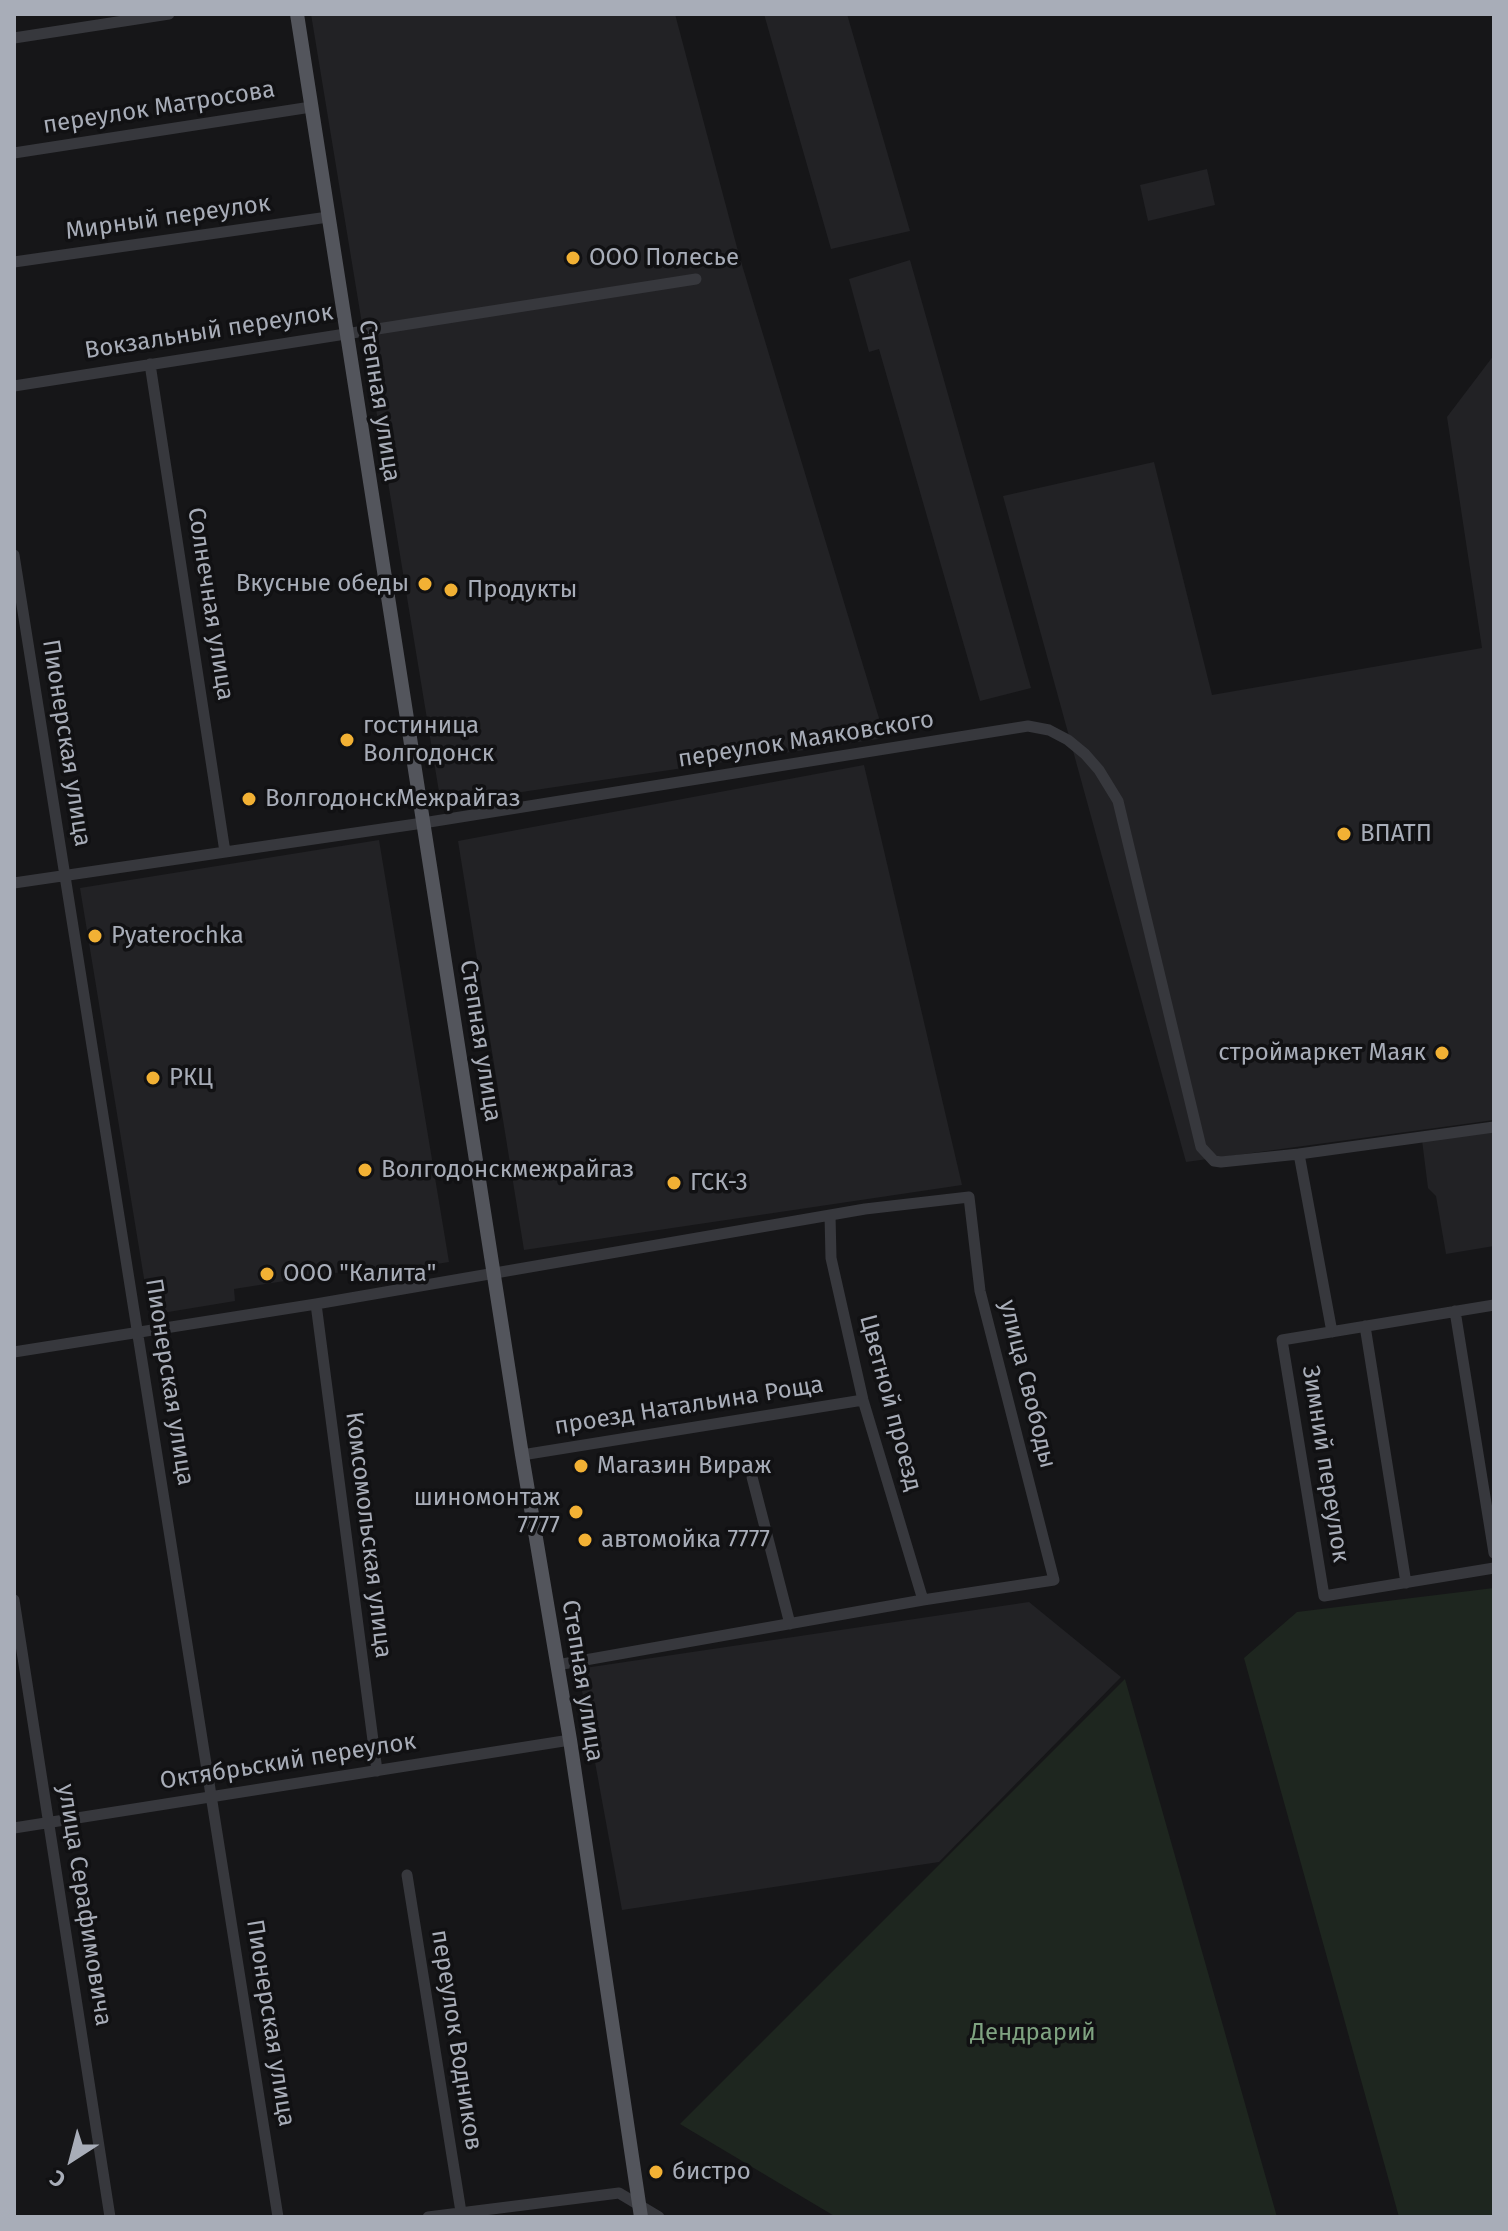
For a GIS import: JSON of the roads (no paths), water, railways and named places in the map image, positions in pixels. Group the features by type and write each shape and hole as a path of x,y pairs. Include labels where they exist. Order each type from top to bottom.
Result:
{"main road":[{"name":"Степная улица","path":"297,14 522,1455 570,1740 640,2211"}],"street":[{"path":"14,38 169,14"},
{"name":"переулок Матросова","path":"14,153 311,107"},
{"name":"Мирный переулок","path":"14,262 328,217"},
{"name":"Вокзальный переулок","path":"14,386 696,279"},
{"name":"Солнечная улица","path":"150,364 225,852"},
{"name":"Пионерская улица","path":"14,555 278,2217"},
{"name":"переулок Маяковского","path":"14,883 423,823 1028,726 1049,730 1085,754 1118,801 1201,1147 1214,1161 1299,1154 1494,1127"},
{"path":"1299,1154 1332,1332 1494,1305"},
{"name":"улица Свободы","path":"830,1215 969,1197 980,1291 1054,1580 923,1600"},
{"path":"14,1352 316,1304 830,1215"},
{"name":"Цветной проезд","path":"830,1215 831,1258 863,1400 923,1600"},
{"name":"Комсомольская улица","path":"316,1304 377,1771"},
{"path":"1455,1311 1494,1553"},
{"path":"1365,1326 1406,1583 1494,1568"},
{"name":"Зимний переулок","path":"1332,1332 1282,1340 1324,1596 1406,1583"},
{"name":"проезд Натальина Роща","path":"522,1455 863,1400"},
{"path":"752,1477 790,1624"},
{"name":"улица Серафимовича","path":"14,1600 110,2217"},
{"path":"557,1665 923,1600"},
{"name":"Октябрьский переулок","path":"14,1828 213,1794 570,1740"},
{"name":"переулок Водников","path":"407,1875 461,2212"},
{"path":"428,2217 619,2193 640,2211 659,2217"}],"place":[{"name":"ООО Полесье","path":"573,258"},
{"name":"Вкусные обеды","path":"425,584"},
{"name":"Продукты","path":"451,590"},
{"name":"гостиница Волгодонск","path":"347,740"},
{"name":"ВолгодонскМежрайгаз","path":"249,799"},
{"name":"ВПАТП","path":"1344,834"},
{"name":"Pyaterochka","path":"95,936"},
{"name":"строймаркет Маяк","path":"1442,1053"},
{"name":"РКЦ","path":"153,1078"},
{"name":"Волгодонскмежрайгаз","path":"365,1170"},
{"name":"ГСК-3","path":"674,1183"},
{"name":"ООО \"Калита\"","path":"267,1274"},
{"name":"Магазин Вираж","path":"581,1466"},
{"name":"шиномонтаж 7777","path":"576,1512"},
{"name":"автомойка 7777","path":"585,1540"},
{"name":"бистро","path":"656,2172"}],"park label":[{"name":"Дендрарий","path":"1033,2033"}]}
